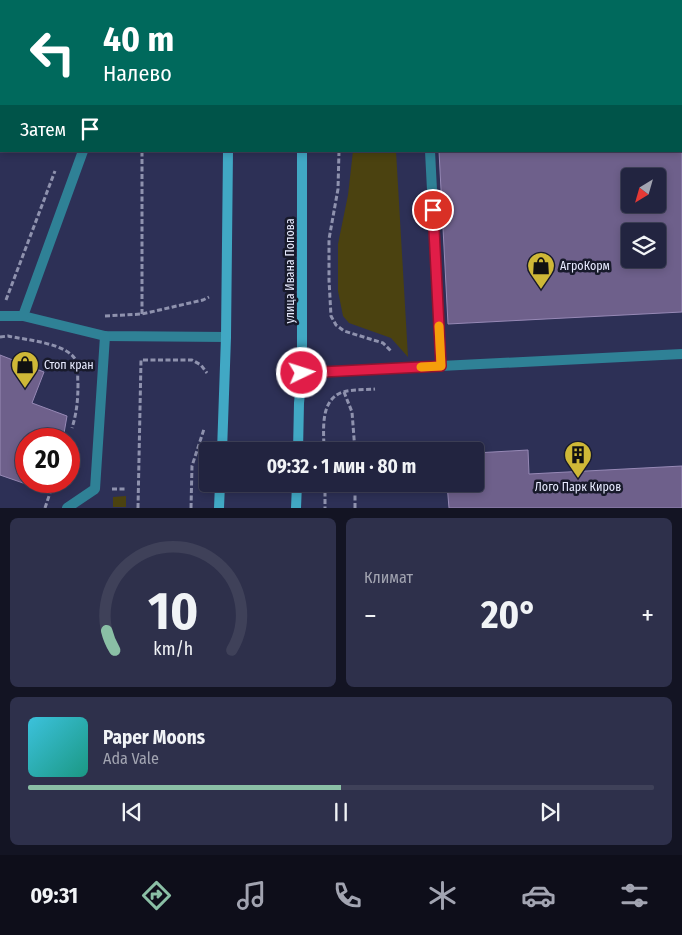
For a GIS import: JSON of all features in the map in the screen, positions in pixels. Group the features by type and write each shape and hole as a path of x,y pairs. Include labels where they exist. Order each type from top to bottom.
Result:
{"main road":[{"path":"222,442 226,338 228,152"},
{"name":"улица Ивана Попова","path":"298,442 302,373 302,152"},
{"path":"219,508 220,492"},
{"path":"296,508 297,492"}],"lane":[{"path":"23,316 83,152"},
{"path":"430,152 441,366"},
{"path":"0,316 23,316 105,336 226,338"},
{"path":"67,508 95,489 105,336"},
{"path":"302,373 682,354"}],"path":[{"path":"142,152 142,314 203,300 211,296 213,290"},
{"path":"339,152 338,189 328,239 331,316 336,325 344,331 383,343 408,367"},
{"path":"6,302 56,169"},
{"path":"0,336 61,347 72,355 77,363 78,391 77,411 72,428"},
{"path":"138,508 141,360 192,360 201,365 207,373 208,379"},
{"path":"324,442 326,408 334,396 344,392 379,388"},
{"path":"344,392 352,412 354,442"},
{"path":"191,508 192,466 205,424"},
{"path":"106,489 125,489"},
{"path":"325,492 325,508"},
{"path":"355,492 355,508"},
{"path":"45,508 50,493"}],"shaded area":[{"path":"353,152 396,152 408,357 391,338 349,323 343,316 338,291 338,244 348,195"},
{"path":"126,496 126,507 113,507 113,497"}],"building":[{"path":"439,152 682,152 682,312 448,324"},
{"path":"0,355 44,372 32,403 67,416 65,428 15,428 15,480 0,475"},
{"name":"Лого Парк Киров","path":"528,450 529,474 682,466 682,508 449,508 448,492 484,492 484,452"}],"slow traffic":[{"path":"421,367 441,366 439,326"}],"place":[{"name":"АгроКорм","path":"541,290"},
{"name":"Стоп кран","path":"25,389"},
{"name":"Лого Парк Киров","path":"578,479"}],"route":[{"path":"302,373 441,366 433,210"}]}
